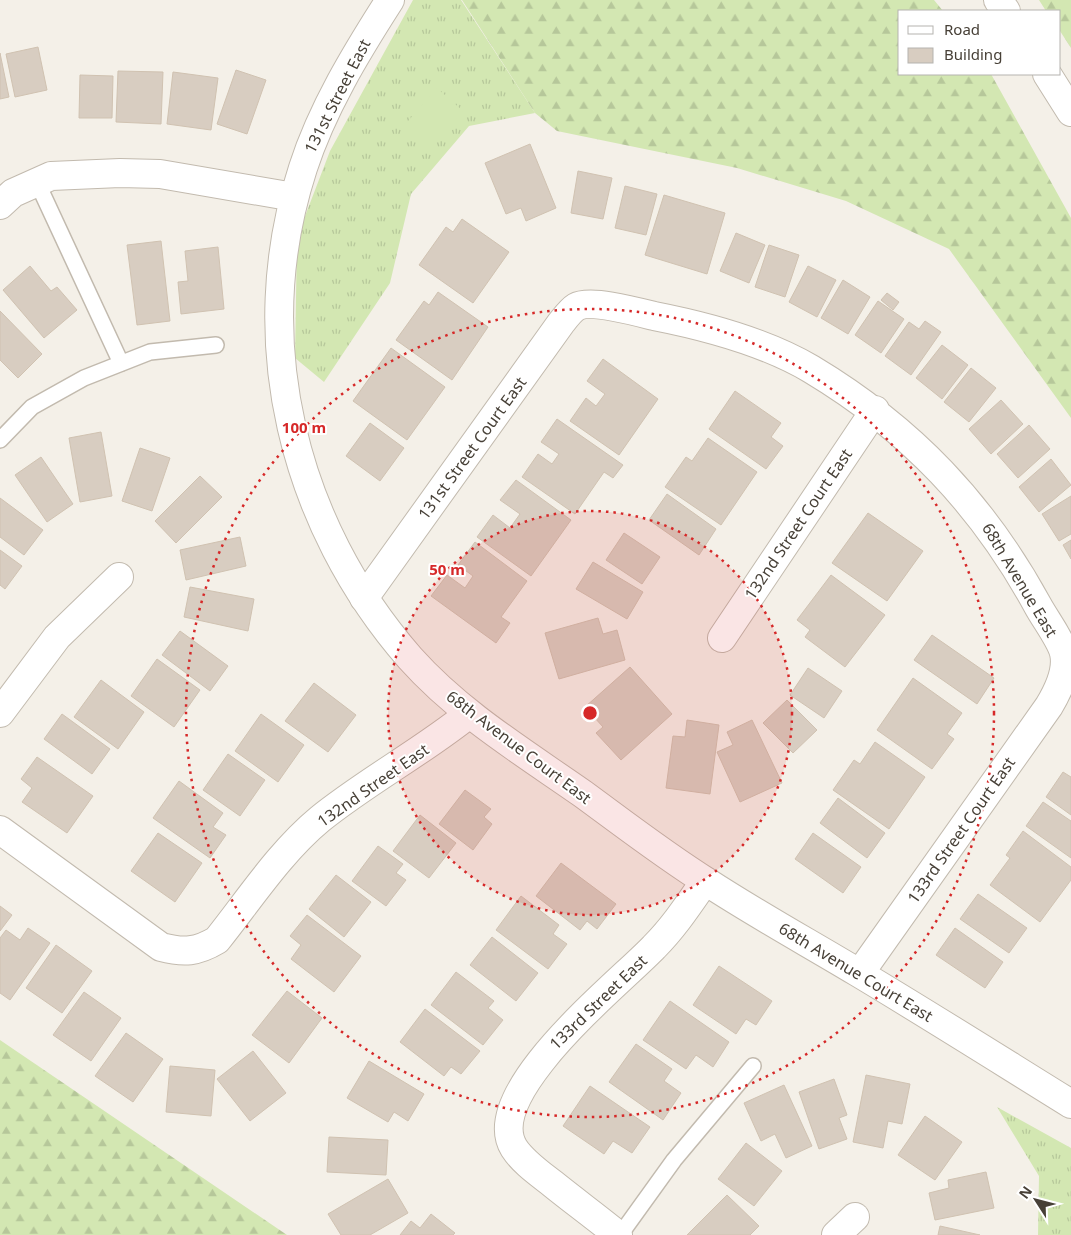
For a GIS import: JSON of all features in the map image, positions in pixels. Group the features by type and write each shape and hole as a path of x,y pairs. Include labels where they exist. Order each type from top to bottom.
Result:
{"street":[{"name":"131st Street East","path":"294,197 318,128 366,37 390,0"},
{"path":"1048,75 1071,112"},
{"path":"0,205 13,194 51,176 120,173 160,174 294,197"},
{"name":"68th Avenue Court East","path":"294,197 280,268 278,315 280,351 294,441 306,484 321,520 364,598 412,660 469,714 705,881 860,973 1071,1104"},
{"name":"131st Street Court East","path":"364,598 560,323 576,307 584,304"},
{"name":"68th Avenue East","path":"584,304 683,322 767,349 810,368 875,410 927,457 967,498 996,535 1064,653 1062,686"},
{"name":"132nd Street Court East","path":"722,638 875,410"},
{"path":"0,713 58,637 119,577"},
{"name":"133rd Street Court East","path":"860,973 1062,686"},
{"name":"132nd Street East","path":"0,830 161,947 180,952 202,949 217,940 292,846 320,820 438,739 469,714"},
{"name":"133rd Street East","path":"619,1235 531,1167 514,1148 508,1132 509,1122 525,1082 546,1053 654,948 678,921 705,881"}],"lane":[{"path":"37,182 120,363"},
{"path":"0,440 32,407 84,378 150,352 216,345"},
{"path":"619,1235 674,1160 753,1066"}],"green space":[{"path":"413,0 461,0 535,113 469,126 411,194 390,283 324,382 295,358 297,237 330,151"},
{"path":"462,0 934,0 942,10 898,10 898,75 992,75 1071,218 1071,418 949,249 846,201 737,168 557,131 535,113"},
{"path":"1039,0 1071,0 1071,48 1061,33 1061,10 1045,10"},
{"path":"437,88 463,111 427,152 401,129"},
{"path":"0,1040 287,1235 0,1235"},
{"path":"997,1107 1071,1148 1071,1235 1038,1235 1039,1176"}],"building":[{"path":"38,47 47,90 15,97 6,54"},
{"path":"0,53 9,97 0,99"},
{"path":"236,70 266,80 247,134 217,124"},
{"path":"118,71 163,72 161,124 116,122"},
{"path":"173,72 218,78 211,130 167,124"},
{"path":"80,75 113,76 112,118 79,118"},
{"path":"530,144 556,208 526,221 521,208 506,214 485,163"},
{"path":"578,171 612,178 603,219 571,213"},
{"path":"625,186 657,194 646,235 615,228"},
{"path":"664,195 725,213 707,274 645,255"},
{"path":"462,219 509,252 473,303 419,265 446,227 453,232"},
{"path":"736,233 765,245 749,283 720,271"},
{"path":"161,241 170,321 137,325 127,245"},
{"path":"769,245 799,255 785,297 755,287"},
{"path":"218,247 224,309 181,314 178,282 188,281 185,251"},
{"path":"30,266 51,291 57,287 77,310 44,338 3,290"},
{"path":"808,266 836,280 817,317 789,302"},
{"path":"843,280 870,297 848,334 821,318"},
{"path":"438,292 488,327 452,380 396,340 424,301 429,305"},
{"path":"887,293 899,302 893,310 881,300"},
{"path":"878,301 904,319 881,353 855,335"},
{"path":"0,311 42,354 18,378 0,360"},
{"path":"925,321 941,332 911,375 885,356 909,322 919,329"},
{"path":"942,345 968,365 942,399 916,378"},
{"path":"391,348 445,387 407,440 353,401"},
{"path":"603,359 658,399 619,455 570,421 586,398 596,406 605,394 587,381"},
{"path":"971,368 996,388 969,422 944,402"},
{"path":"735,391 781,423 771,437 783,446 766,469 709,429"},
{"path":"1001,400 1023,424 991,454 969,429"},
{"path":"557,419 623,465 613,478 604,472 575,514 522,477 538,454 552,464 559,454 541,442"},
{"path":"370,423 404,448 380,481 346,456"},
{"path":"1029,425 1050,449 1018,478 997,454"},
{"path":"101,432 112,496 80,502 69,438"},
{"path":"708,438 757,472 721,525 665,487 686,457 692,461"},
{"path":"140,448 170,458 152,511 122,501"},
{"path":"41,457 73,504 47,522 15,475"},
{"path":"1051,459 1071,485 1039,512 1019,487"},
{"path":"200,476 222,497 176,543 155,521"},
{"path":"516,480 571,520 531,576 477,537 493,515 510,528 520,514 500,500"},
{"path":"667,494 716,529 699,555 649,520"},
{"path":"1071,496 1071,534 1059,541 1042,514"},
{"path":"0,498 43,530 24,555 0,537"},
{"path":"868,513 923,551 887,601 832,563"},
{"path":"624,533 660,557 642,584 606,560"},
{"path":"240,537 246,566 186,580 180,550"},
{"path":"1071,540 1071,559 1063,545"},
{"path":"475,542 527,581 501,617 510,623 496,643 431,596 447,575 465,588 473,576 458,565"},
{"path":"0,550 22,566 5,589 0,585"},
{"path":"593,562 643,592 627,619 576,589"},
{"path":"831,575 885,615 845,667 805,637 810,630 797,620"},
{"path":"190,587 254,599 248,631 184,617"},
{"path":"598,618 603,634 617,630 625,660 559,679 545,633"},
{"path":"180,631 228,666 210,691 162,655"},
{"path":"932,635 994,678 977,704 914,660"},
{"path":"157,659 200,690 174,727 131,696"},
{"path":"630,667 672,714 621,760 596,733 603,727 585,707"},
{"path":"808,668 842,691 824,718 790,695"},
{"path":"913,678 962,713 947,734 954,739 932,769 877,730"},
{"path":"101,680 144,712 118,749 74,717"},
{"path":"314,683 356,715 328,752 285,721"},
{"path":"787,700 817,730 793,753 763,723"},
{"path":"62,714 110,749 92,774 44,739"},
{"path":"261,714 304,745 278,782 235,751"},
{"path":"687,720 719,725 710,794 666,788 673,736 685,737"},
{"path":"752,720 782,783 740,802 717,752 733,745 727,732"},
{"path":"875,742 925,777 889,829 833,790 854,760 860,764"},
{"path":"228,754 265,780 240,816 203,790"},
{"path":"37,757 93,796 67,833 22,802 32,788 21,779"},
{"path":"1063,772 1071,777 1071,815 1046,797"},
{"path":"179,781 223,813 213,827 226,835 210,858 153,818"},
{"path":"465,790 491,809 484,817 492,824 473,850 439,824"},
{"path":"838,798 885,833 867,858 820,823"},
{"path":"1043,802 1071,821 1071,858 1026,826"},
{"path":"420,815 456,843 429,878 393,851"},
{"path":"1023,831 1071,867 1071,880 1040,922 990,885 1010,858 1006,855"},
{"path":"158,833 202,863 175,902 131,871"},
{"path":"813,833 861,867 843,893 795,859"},
{"path":"378,846 403,864 396,873 406,880 386,906 352,881"},
{"path":"561,863 616,904 597,929 587,921 580,930 536,896"},
{"path":"336,875 371,902 344,937 309,909"},
{"path":"978,894 1027,928 1009,953 960,919"},
{"path":"521,896 559,925 553,934 567,944 548,969 496,930"},
{"path":"0,906 12,915 0,931"},
{"path":"307,915 361,956 334,992 291,959 301,945 290,936"},
{"path":"28,928 50,943 10,1000 0,993 0,938 6,930 20,940"},
{"path":"955,928 1003,962 985,988 936,955"},
{"path":"492,937 538,973 516,1001 470,965"},
{"path":"56,945 92,971 62,1013 26,988"},
{"path":"719,966 772,1001 756,1025 746,1019 736,1034 693,1005"},
{"path":"456,972 494,1001 488,1008 503,1020 483,1045 431,1005"},
{"path":"287,991 322,1018 289,1063 252,1035"},
{"path":"84,992 121,1018 91,1061 53,1035"},
{"path":"670,1001 729,1042 713,1067 696,1055 686,1069 643,1040"},
{"path":"425,1009 480,1051 461,1074 451,1067 444,1076 400,1042"},
{"path":"126,1033 163,1059 133,1102 95,1076"},
{"path":"636,1044 672,1069 664,1081 681,1093 663,1120 609,1082"},
{"path":"253,1051 286,1093 250,1121 217,1079"},
{"path":"369,1061 424,1094 408,1121 394,1112 388,1122 347,1098"},
{"path":"170,1066 215,1070 211,1116 166,1112"},
{"path":"866,1075 910,1084 902,1124 888,1121 883,1148 853,1142"},
{"path":"834,1079 847,1115 839,1118 847,1139 819,1149 799,1092"},
{"path":"784,1085 812,1146 786,1158 775,1134 761,1141 744,1103"},
{"path":"590,1086 650,1127 632,1153 613,1141 604,1154 563,1126"},
{"path":"925,1116 962,1142 935,1180 898,1155"},
{"path":"329,1137 388,1140 386,1175 327,1172"},
{"path":"746,1143 782,1171 754,1206 718,1179"},
{"path":"986,1172 994,1208 935,1220 929,1193 949,1188 948,1180"},
{"path":"388,1179 408,1213 370,1235 341,1235 328,1214"},
{"path":"727,1195 759,1226 750,1235 687,1235"},
{"path":"431,1214 455,1233 453,1235 400,1235 411,1221 420,1228"},
{"path":"940,1226 980,1235 938,1235"}]}
